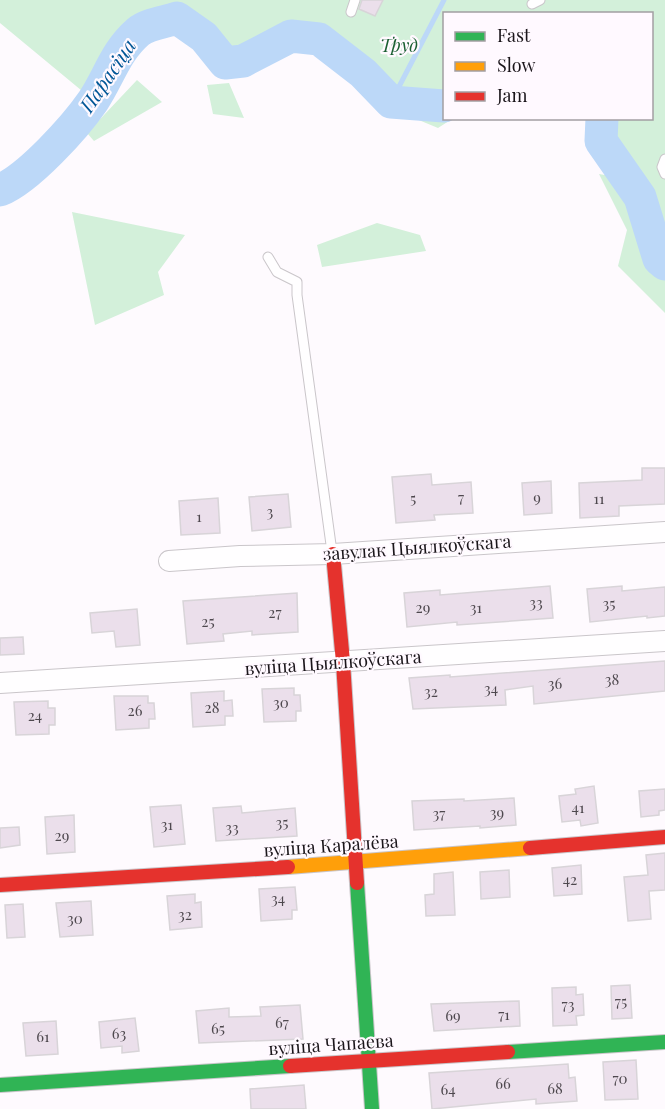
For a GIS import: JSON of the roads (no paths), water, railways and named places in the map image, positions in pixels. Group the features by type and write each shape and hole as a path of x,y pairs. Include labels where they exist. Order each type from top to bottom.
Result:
{"street":[{"name":"завулак Цыялкоўскага","path":"169,561 240,556 333,555 665,532"},
{"path":"333,555 343,662 372,1109"},
{"name":"вуліца Цыялкоўскага","path":"0,683 665,641"},
{"name":"вуліца Каралёва","path":"0,885 356,863 665,837"},
{"name":"вуліца Чапаева","path":"0,1085 665,1042"}],"lane":[{"path":"351,12 355,0"},
{"path":"665,159 662,167 665,174"},
{"path":"268,257 277,272 297,282 333,555"}],"waterway":[{"path":"391,102 444,0"},
{"name":"Парасіца","path":"0,190 37,164 75,124 99,92 118,56 138,32 151,25 177,18 204,37 225,63 243,61 291,36 319,39 363,73 391,102 443,106"},
{"name":"Парасіца","path":"602,120 601,141 640,197 659,259 665,264"}],"park label":[{"name":"Труд","path":"399,46"}]}
